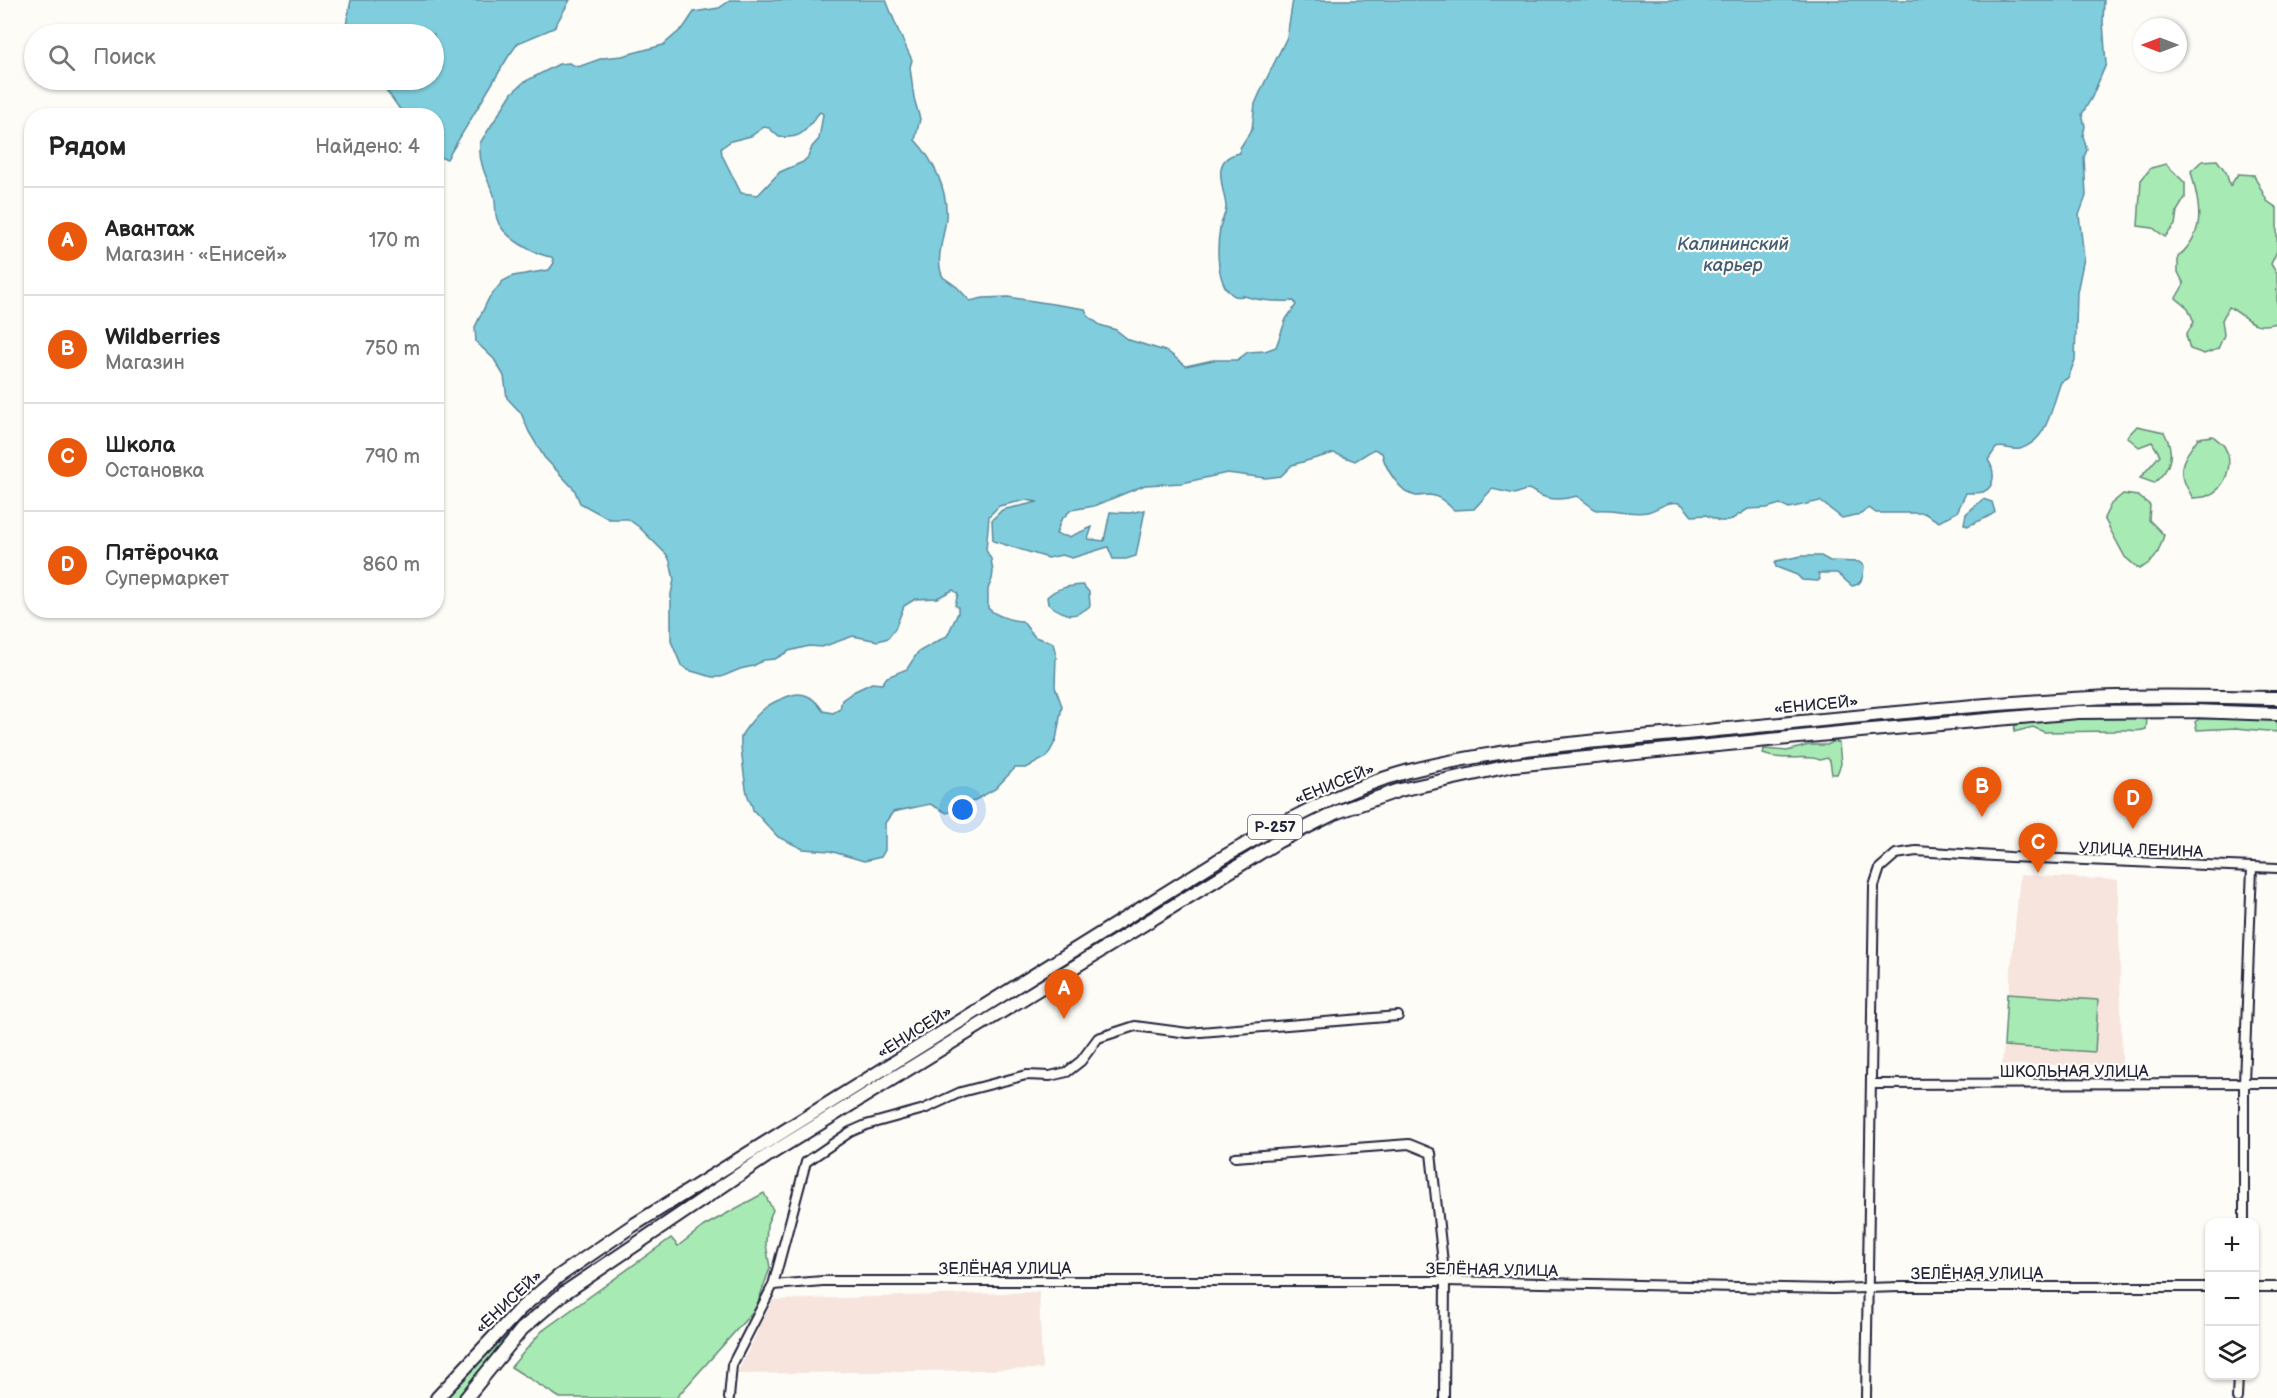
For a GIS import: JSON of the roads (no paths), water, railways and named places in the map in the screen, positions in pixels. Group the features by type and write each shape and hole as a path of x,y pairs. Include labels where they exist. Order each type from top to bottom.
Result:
{"highway":[{"name":"«ЕНИСЕЙ»","path":"437,1398 520,1309 559,1276 632,1226 1217,861 1313,806 1341,795 1408,772 1462,760 1552,746 1943,709 2081,699 2277,698"},
{"name":"«ЕНИСЕЙ»","path":"466,1398 522,1329 564,1293 748,1169 1078,962 1279,841 1337,812 1400,790 1514,765 2078,712 2193,711 2277,714"}],"street":[{"name":"УЛИЦА ЛЕНИНА","path":"1872,1084 1874,886 1880,868 1896,854 1916,851 2277,868"},
{"path":"2244,1218 2244,1083 2252,867"},
{"path":"729,1398 732,1365 773,1285 806,1162 850,1132 866,1125 924,1109 961,1092 1026,1075 1050,1076 1067,1072 1081,1061 1098,1038 1136,1026 1188,1033 1398,1016"},
{"name":"ШКОЛЬНАЯ УЛИЦА","path":"1872,1084 2277,1083"},
{"path":"1866,1398 1872,1084"},
{"path":"1235,1157 1409,1144 1431,1153 1445,1281 1444,1398"},
{"name":"ЗЕЛЁНАЯ УЛИЦА","path":"773,1285 823,1281 1445,1281 1833,1289 2205,1287"},
{"path":"2259,1287 2277,1287"},
{"path":"2237,1398 2238,1380"}],"water":[{"path":"351,0 570,0 554,28 518,43 447,159 444,158 444,108 399,108 386,90 444,90 444,24 346,24"},
{"name":"Калининский карьер","path":"731,0 886,0 912,60 910,67 914,98 920,119 915,140 928,156 945,196 946,217 940,263 943,277 957,287 970,301 1008,297 1085,309 1088,316 1100,325 1116,330 1129,340 1168,352 1186,366 1213,360 1237,360 1248,352 1265,351 1276,347 1286,319 1296,305 1294,301 1269,301 1235,296 1224,284 1218,255 1220,228 1226,208 1221,182 1221,167 1230,156 1240,153 1240,148 1252,129 1255,104 1287,37 1293,0 2104,0 2106,64 2082,114 2085,126 2083,136 2087,150 2084,157 2086,196 2079,215 2084,258 2077,292 2075,360 2068,378 2061,382 2048,422 2037,438 2030,445 2020,449 1996,448 1988,460 1993,478 1987,490 1966,493 1957,512 1939,522 1924,513 1876,513 1869,508 1861,514 1842,518 1820,501 1789,508 1780,504 1767,508 1748,509 1729,521 1719,521 1706,515 1692,516 1684,506 1675,502 1641,513 1596,510 1577,496 1551,499 1528,489 1515,494 1492,489 1474,509 1454,510 1437,497 1416,496 1404,490 1386,466 1382,453 1374,449 1355,461 1334,453 1292,465 1281,476 1266,478 1227,473 1182,483 1145,485 1094,506 1071,510 1061,520 1056,534 1069,537 1092,527 1088,539 1104,541 1110,512 1129,513 1145,510 1136,556 1126,559 1113,559 1108,547 1072,558 1062,555 1048,558 993,541 992,520 1002,510 1038,502 1026,500 999,506 989,516 986,550 991,559 993,572 988,589 988,608 1003,617 1022,621 1035,637 1053,643 1056,655 1055,687 1062,706 1056,740 1047,757 1026,768 1015,768 995,789 947,813 930,804 893,812 885,823 885,850 881,857 864,861 830,851 803,849 778,837 753,810 745,782 741,748 742,734 761,711 782,699 795,694 805,695 813,699 823,711 833,713 840,709 842,700 855,691 872,683 882,684 887,677 907,669 918,652 947,636 958,613 958,607 955,605 958,594 953,590 937,598 915,599 904,606 895,629 888,638 878,641 853,636 822,647 809,646 789,651 775,659 764,660 721,677 712,677 688,670 681,665 671,641 671,594 674,580 667,555 628,519 609,519 580,503 574,489 544,457 521,413 507,398 504,376 494,359 476,342 475,327 489,298 503,281 513,276 549,270 554,263 552,257 537,253 520,244 500,226 496,216 494,195 481,162 480,143 512,93 524,82 559,64 569,63 578,67 603,58 622,56 663,45 684,27 694,12 719,8","holes":["820,112 823,114 819,139 803,162 780,172 758,195 741,193 722,155 721,148 731,141 751,136 764,127 769,128 779,137 794,136 804,132"]},
{"path":"1983,499 1992,502 1995,512 1967,526 1964,524 1966,514"},
{"path":"1802,556 1821,556 1830,561 1859,562 1864,566 1862,579 1858,584 1852,586 1837,573 1818,573 1820,579 1818,581 1802,580 1797,575 1776,567 1776,561"},
{"path":"1083,585 1089,592 1090,606 1079,613 1065,614 1048,604 1047,597 1055,591"}],"place":[{"name":"Wildberries","path":"1982,817"},
{"name":"Пятёрочка","path":"2133,829"},
{"name":"Школа","path":"2038,873"},
{"name":"Авантаж","path":"1064,1019"}]}
